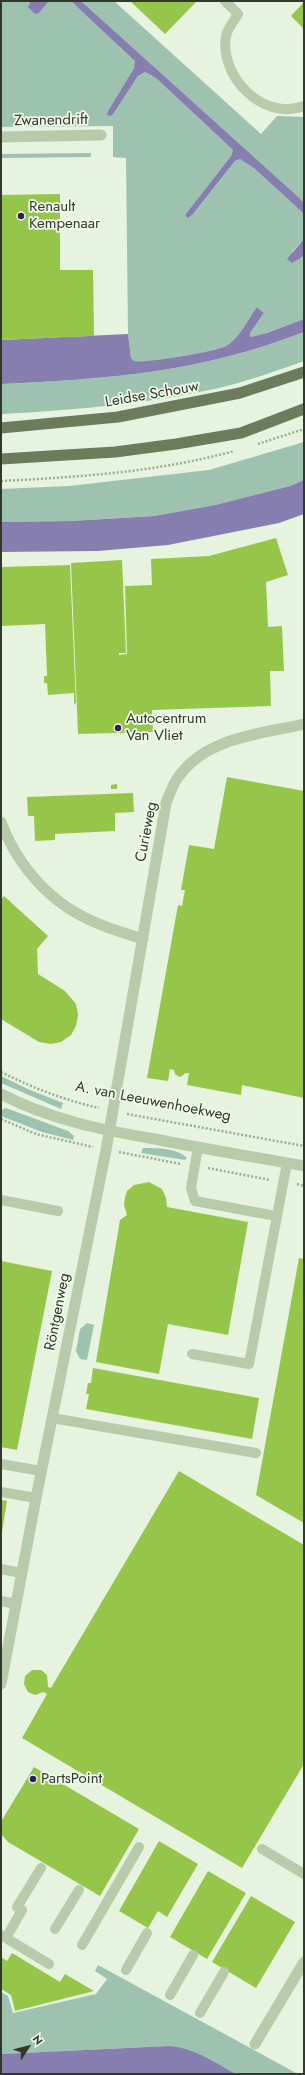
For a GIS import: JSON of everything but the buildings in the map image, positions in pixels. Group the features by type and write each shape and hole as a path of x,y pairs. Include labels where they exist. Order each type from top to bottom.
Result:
{"main road":[{"name":"Leidse Schouw","path":"1,428 118,417 240,393 304,372"},
{"path":"1,459 115,452 176,444 241,433 304,409"}],"street":[{"name":"Zwanendrift","path":"1,137 100,135"},
{"name":"Curieweg","path":"108,1131 166,803 179,776 197,756 222,744 304,724"},
{"path":"1,822 9,843 24,867 40,885 60,902 99,924 143,939"},
{"path":"1,1094 21,1104 63,1120 108,1131 304,1166"},
{"name":"Röntgenweg","path":"1,1684 41,1471 106,1150 108,1131"},
{"path":"255,2044 304,1962"}],"lane":[{"path":"225,1 238,14 226,35 228,62 240,86 255,99 280,108 304,106"},
{"path":"198,1147 191,1188 195,1201 276,1216"},
{"path":"192,1354 249,1364 287,1163"},
{"path":"1,1200 58,1211"},
{"path":"52,1418 256,1453"},
{"path":"1,1464 41,1471"},
{"path":"1,1492 36,1498"},
{"path":"1,1569 21,1573"},
{"path":"1,1601 16,1604"},
{"path":"82,1945 140,1847"},
{"path":"262,1849 304,1874"},
{"path":"41,1868 3,1937 49,1964"},
{"path":"55,1929 79,1890"},
{"path":"126,1970 147,1933"},
{"path":"170,1995 193,1954"},
{"path":"200,2013 224,1972"}],"path":[{"name":"A. van Leeuwenhoekweg","path":"1,1072 25,1085 67,1101 111,1111 304,1146"},
{"path":"1,1119 36,1134 61,1141 106,1150"}],"green space":[{"path":"1,1 30,1 28,5 39,13 49,1 71,1 134,58 136,64 108,111 111,116 138,76 145,72 156,78 233,150 231,156 185,215 193,214 235,161 240,159 255,169 304,214 304,239 292,252 302,258 304,256 304,319 267,333 250,337 250,333 264,313 257,307 239,334 226,346 195,354 166,359 134,361 131,358 128,334 126,158 113,157 113,126 1,127"},
{"path":"81,1 114,1 261,134 277,116 304,117 304,203"},
{"path":"91,153 91,157 1,158 1,154"},
{"path":"304,332 304,361 262,376 219,388 192,394 138,402 1,414 1,384 117,376 192,365 266,346"},
{"path":"304,442 304,480 290,486 215,505 154,516 71,521 1,522 1,489 69,486 209,470"},
{"path":"1,1076 30,1090 63,1103 61,1109 1,1083"},
{"path":"6,1108 68,1131 74,1136 73,1140 42,1132 1,1116 1,1110"},
{"path":"143,1148 172,1150 187,1158 185,1160 141,1153"},
{"path":"87,1323 94,1325 87,1360 80,1359 76,1351 80,1329"},
{"path":"98,1965 298,2074 236,2074 196,2053 169,2046 1,2054 1,1992 8,1996 13,2013 96,1994 107,1979 95,1971"}],"shaded area":[{"path":"30,1 49,1 39,13 35,14 28,7"},
{"path":"71,1 81,1 297,196 304,203 304,214 255,169 240,159 235,161 193,214 188,218 185,215 231,156 233,150 156,78 145,72 138,76 113,114 111,116 107,115 134,68 135,61"},
{"path":"304,239 304,256 292,263 287,259"},
{"path":"257,307 264,313 250,333 250,337 267,333 304,319 304,332 266,346 192,365 117,376 1,384 1,340 128,334 131,358 134,361 166,359 195,354 226,346 239,334"},
{"path":"304,480 304,514 279,523 168,545 98,551 1,552 1,522 71,521 154,516 215,505 290,486"},
{"path":"169,2046 178,2047 212,2060 236,2074 1,2074 1,2054"}],"place":[{"name":"Renault Kempenaar","path":"21,216"},
{"name":"Autocentrum Van Vliet","path":"118,728"},
{"name":"PartsPoint","path":"33,1779"}]}
